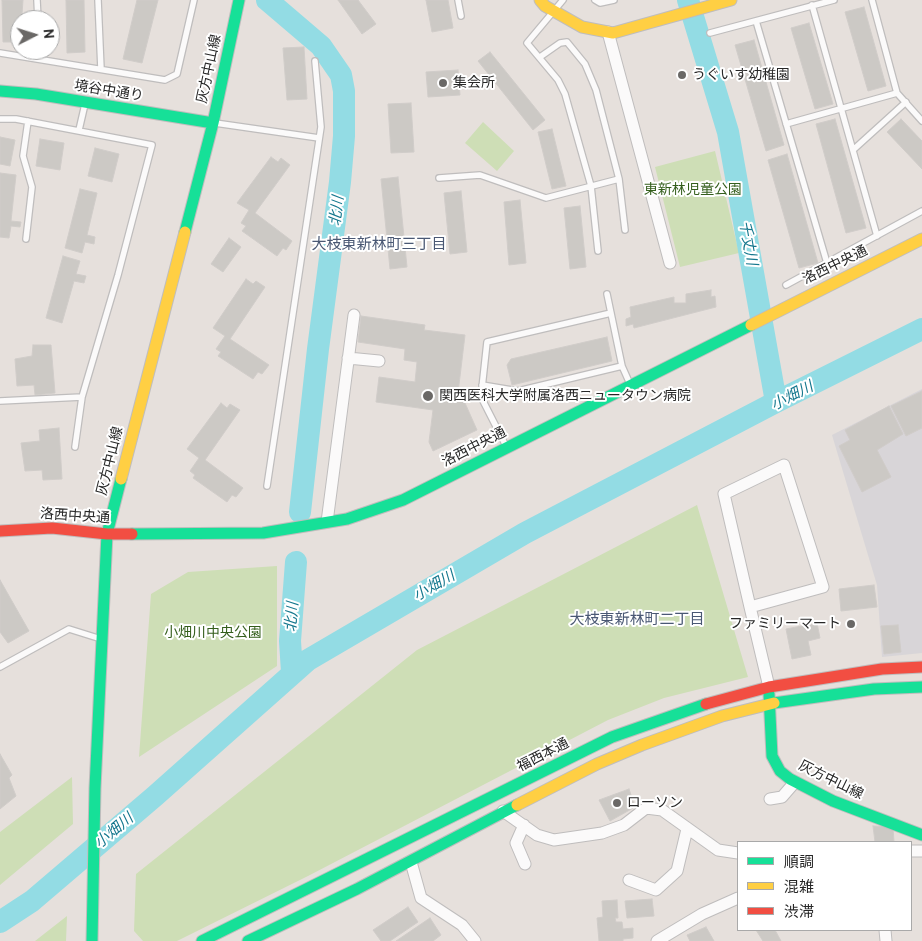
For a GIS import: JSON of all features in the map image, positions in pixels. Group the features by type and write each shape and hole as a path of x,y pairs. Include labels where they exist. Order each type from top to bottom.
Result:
{"main road":[{"name":"灰方中山線","path":"92,941 95,788 107,534 213,123 238,0"},
{"path":"540,0 554,11 582,27 613,33 731,0"},
{"name":"境谷中通り","path":"0,91 85,102 213,123"},
{"name":"洛西中央通","path":"0,531 52,528 107,534 262,533 347,519 403,500 922,239"},
{"name":"福西本通","path":"202,941 612,737 700,706 769,687 882,669 922,667"},
{"path":"248,941 411,862 503,811 597,764 642,745 722,716 770,704 874,689 922,686"},
{"name":"灰方中山線","path":"769,687 772,756 780,770 795,782 833,801 922,835"}],"street":[{"path":"608,32 670,263"},
{"path":"327,522 354,315"},
{"path":"348,358 378,361"},
{"path":"750,607 823,587 784,464 724,494 750,607 769,687"},
{"path":"770,799 782,797 795,782"},
{"path":"503,811 537,835 554,840 602,833 624,824 646,808 662,810 718,850 737,853"},
{"path":"524,826 516,843 525,864"},
{"path":"629,880 656,890 677,870 688,829"},
{"path":"411,862 421,898 462,925 476,941"},
{"path":"658,941 702,914 737,898"}],"lane":[{"path":"98,0 100,69"},
{"path":"45,60 166,80 172,78 176,74 194,0"},
{"path":"458,0 461,16"},
{"path":"563,0 527,44 558,80 565,94 591,186 598,251"},
{"path":"599,1 614,0"},
{"path":"710,32 834,0"},
{"path":"872,0 897,93 922,122"},
{"path":"812,5 877,236"},
{"path":"756,21 827,263"},
{"path":"540,58 560,44 567,42 585,64 596,90 619,179 626,230"},
{"path":"267,486 319,138 321,116 315,62"},
{"path":"786,124 897,93"},
{"path":"79,130 85,102"},
{"path":"853,150 906,102"},
{"path":"0,119 28,121 152,145 118,275 82,397 74,447"},
{"path":"26,239 32,187 23,156 28,121"},
{"path":"213,123 319,138"},
{"path":"439,178 480,175 546,198 619,179"},
{"path":"786,286 922,211"},
{"path":"607,294 622,366 631,386"},
{"path":"507,448 481,397 487,342 611,312"},
{"path":"482,385 518,391 622,366"},
{"path":"0,402 82,397"},
{"path":"0,666 69,629 103,640"}],"shaded area":[{"path":"922,389 922,653 882,657 877,585 832,435"}],"green space":[{"path":"483,122 514,151 497,171 465,143"},
{"name":"東新林児童公園","path":"715,151 739,253 680,267 655,167"},
{"path":"697,505 748,677 664,698 608,720 308,876 177,941 143,941 134,931 136,874 417,650"},
{"name":"小畑川中央公園","path":"277,566 277,666 139,757 151,594 188,572"},
{"path":"72,777 73,824 0,885 0,832"},
{"path":"67,916 66,941 35,941"}],"building":[{"path":"2,0 23,0 22,10 10,10 10,42 3,42"},
{"path":"66,0 84,0 85,52 67,53"},
{"path":"137,0 158,0 142,63 123,59"},
{"path":"338,0 358,0 376,24 362,34"},
{"path":"426,0 448,0 453,28 432,32"},
{"path":"864,7 886,86 868,91 845,12"},
{"path":"809,23 833,104 815,109 791,28"},
{"path":"754,40 784,145 766,151 735,45"},
{"path":"304,47 307,99 287,100 283,48"},
{"path":"490,52 545,120 533,130 478,61"},
{"name":"集会所","path":"458,70 460,95 428,97 426,72"},
{"path":"411,103 414,152 391,153 388,104"},
{"path":"835,119 866,228 846,233 816,124"},
{"path":"901,119 922,141 922,169 887,132"},
{"path":"552,129 566,186 552,189 538,132"},
{"path":"0,137 15,140 10,166 0,164"},
{"path":"40,139 64,143 60,170 36,166"},
{"path":"95,148 119,154 112,182 88,176"},
{"path":"787,154 818,263 799,268 768,160"},
{"path":"271,157 278,162 281,158 290,165 255,213 292,241 286,250 283,248 277,256 242,231 246,226 241,223 249,210 237,203"},
{"path":"0,173 16,175 11,221 21,222 20,227 11,226 9,238 0,237"},
{"path":"398,177 407,267 390,269 381,179"},
{"path":"80,189 97,193 87,235 95,237 94,244 85,242 82,253 65,248"},
{"path":"461,191 467,252 450,254 444,193"},
{"path":"520,200 526,263 509,265 504,202"},
{"path":"580,206 586,267 570,269 564,208"},
{"path":"229,238 241,247 223,272 211,264"},
{"path":"63,256 80,261 76,274 86,276 84,283 74,281 62,323 46,318"},
{"path":"246,279 253,284 256,281 265,287 230,339 269,365 262,374 258,372 253,379 218,356 221,352 216,349 225,336 213,328"},
{"path":"711,290 711,297 715,296 716,307 634,328 633,324 626,326 626,319 631,317 630,307 674,297 674,303 686,303 686,294"},
{"path":"361,316 425,325 424,330 465,335 458,393 466,394 465,403 477,430 433,451 429,442 433,410 376,402 379,377 415,382 417,362 404,360 405,349 358,342"},
{"path":"607,337 612,361 512,385 507,365 511,359"},
{"path":"33,345 51,345 55,393 35,395 34,385 17,386 15,359 32,356"},
{"path":"922,391 922,428 906,436 891,406"},
{"path":"221,403 227,408 230,404 240,410 205,460 243,488 236,497 232,495 227,502 193,478 195,475 190,471 199,458 187,449"},
{"path":"889,406 903,434 877,450 891,477 862,492 839,446 850,440 845,430"},
{"path":"59,428 62,479 43,480 42,470 25,471 21,443 40,441 39,430"},
{"path":"0,580 29,631 8,643 0,632"},
{"path":"874,585 877,607 841,611 839,589"},
{"path":"817,623 820,638 808,641 811,655 792,659 786,629"},
{"path":"898,625 901,652 884,654 881,626"},
{"path":"0,754 12,775 9,778 16,796 0,809"},
{"name":"ローソン","path":"629,789 635,807 610,821 599,800"},
{"path":"873,826 893,827 894,841 875,841"},
{"path":"652,899 654,916 627,918 625,901"},
{"path":"617,900 618,918 615,918 616,922 622,922 623,929 633,928 633,938 623,939 623,941 599,941 597,918 603,917 602,901"},
{"path":"408,907 418,922 390,941 381,941 373,930"},
{"path":"430,918 441,935 433,941 396,941"},
{"path":"706,927 714,941 690,941 687,935"},
{"path":"757,931 776,931 781,941 763,941"}],"waterway":[{"name":"北川","path":"267,0 321,46 341,75 344,91 344,136 340,182 318,349 300,512"},
{"name":"千丈川","path":"688,0 728,132 776,402"},
{"name":"小畑川","path":"0,922 32,901 155,796 308,660 525,533 776,402 922,329"},
{"name":"北川","path":"292,672 290,641 296,562"}],"traffic: fast":[{"path":"185,232 213,123 239,0"},
{"path":"0,91 36,94 213,123"},
{"path":"132,534 263,533 347,519 403,500 751,325"},
{"path":"92,941 95,788 107,534 121,479"},
{"path":"774,703 874,689 922,687"},
{"path":"769,694 772,756 780,771 790,779 833,801 922,835"},
{"path":"202,941 612,737 706,704"},
{"path":"248,941 357,889 517,805"}],"traffic: slow":[{"path":"540,0 545,6 582,27 613,33 731,0"},
{"path":"121,479 185,232"},
{"path":"751,325 922,239"},
{"path":"517,805 597,764 642,745 722,716 774,703"}],"traffic: jam":[{"path":"0,531 52,528 107,534 132,534"},
{"path":"706,704 769,687 882,669 922,667"}],"place":[{"name":"うぐいす幼稚園","path":"682,75"},
{"name":"集会所","path":"443,83"},
{"name":"関西医科大学附属洛西ニュータウン病院","path":"428,396"},
{"name":"ファミリーマート","path":"851,624"},
{"name":"ローソン","path":"617,803"}],"district":[{"name":"大枝東新林町三丁目","path":"379,245"},
{"name":"大枝東新林町二丁目","path":"637,620"}]}
